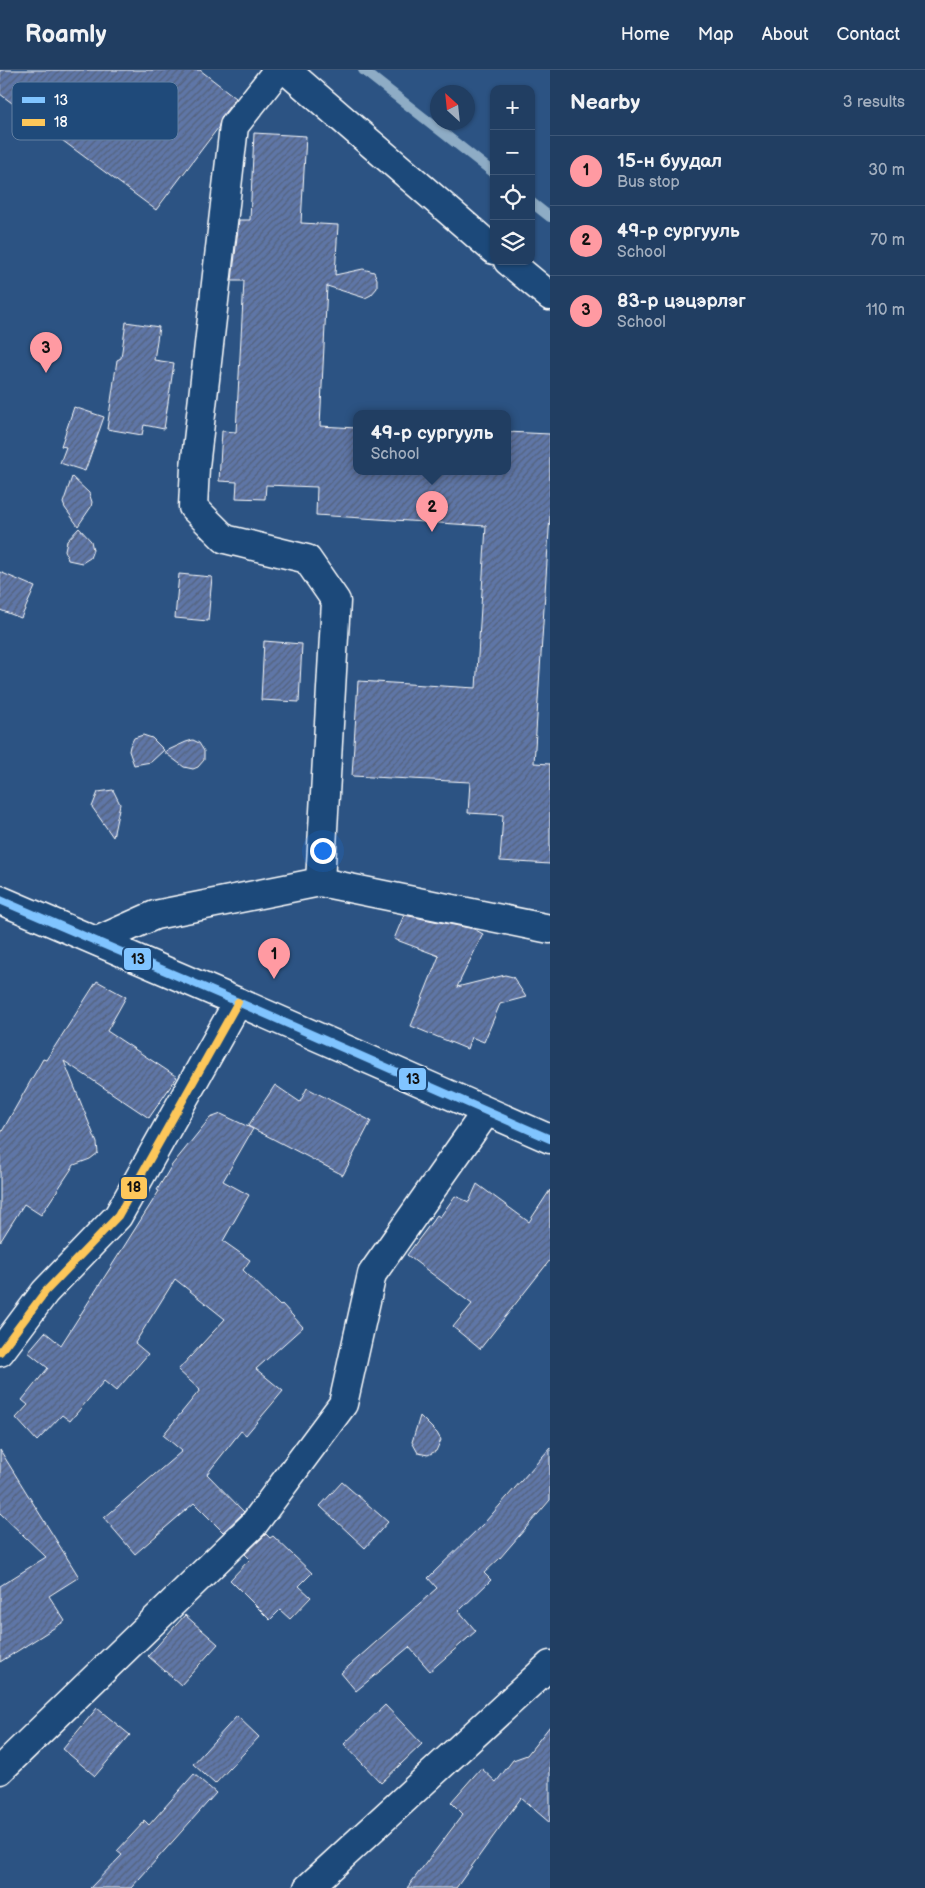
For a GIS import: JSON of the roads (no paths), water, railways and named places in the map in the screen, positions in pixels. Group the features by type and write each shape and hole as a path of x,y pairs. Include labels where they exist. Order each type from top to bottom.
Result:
{"street":[{"path":"278,70 234,126 195,467 193,506 225,539 307,559 336,601 320,882"},
{"path":"286,70 490,247"},
{"path":"513,265 550,296"},
{"path":"97,941 155,915 320,882 550,929"},
{"path":"0,900 550,1139"},
{"path":"0,1352 45,1292 118,1216 238,1002"},
{"path":"0,1770 253,1526 344,1404 372,1274 486,1112"},
{"path":"308,1888 550,1665"}],"waterway":[{"path":"363,70 490,170"},
{"path":"535,205 550,217"}],"place":[{"name":"83-р цэцэрлэг","path":"46,373"},
{"name":"49-р сургууль","path":"432,532"},
{"name":"15-н буудал","path":"274,979"}]}
